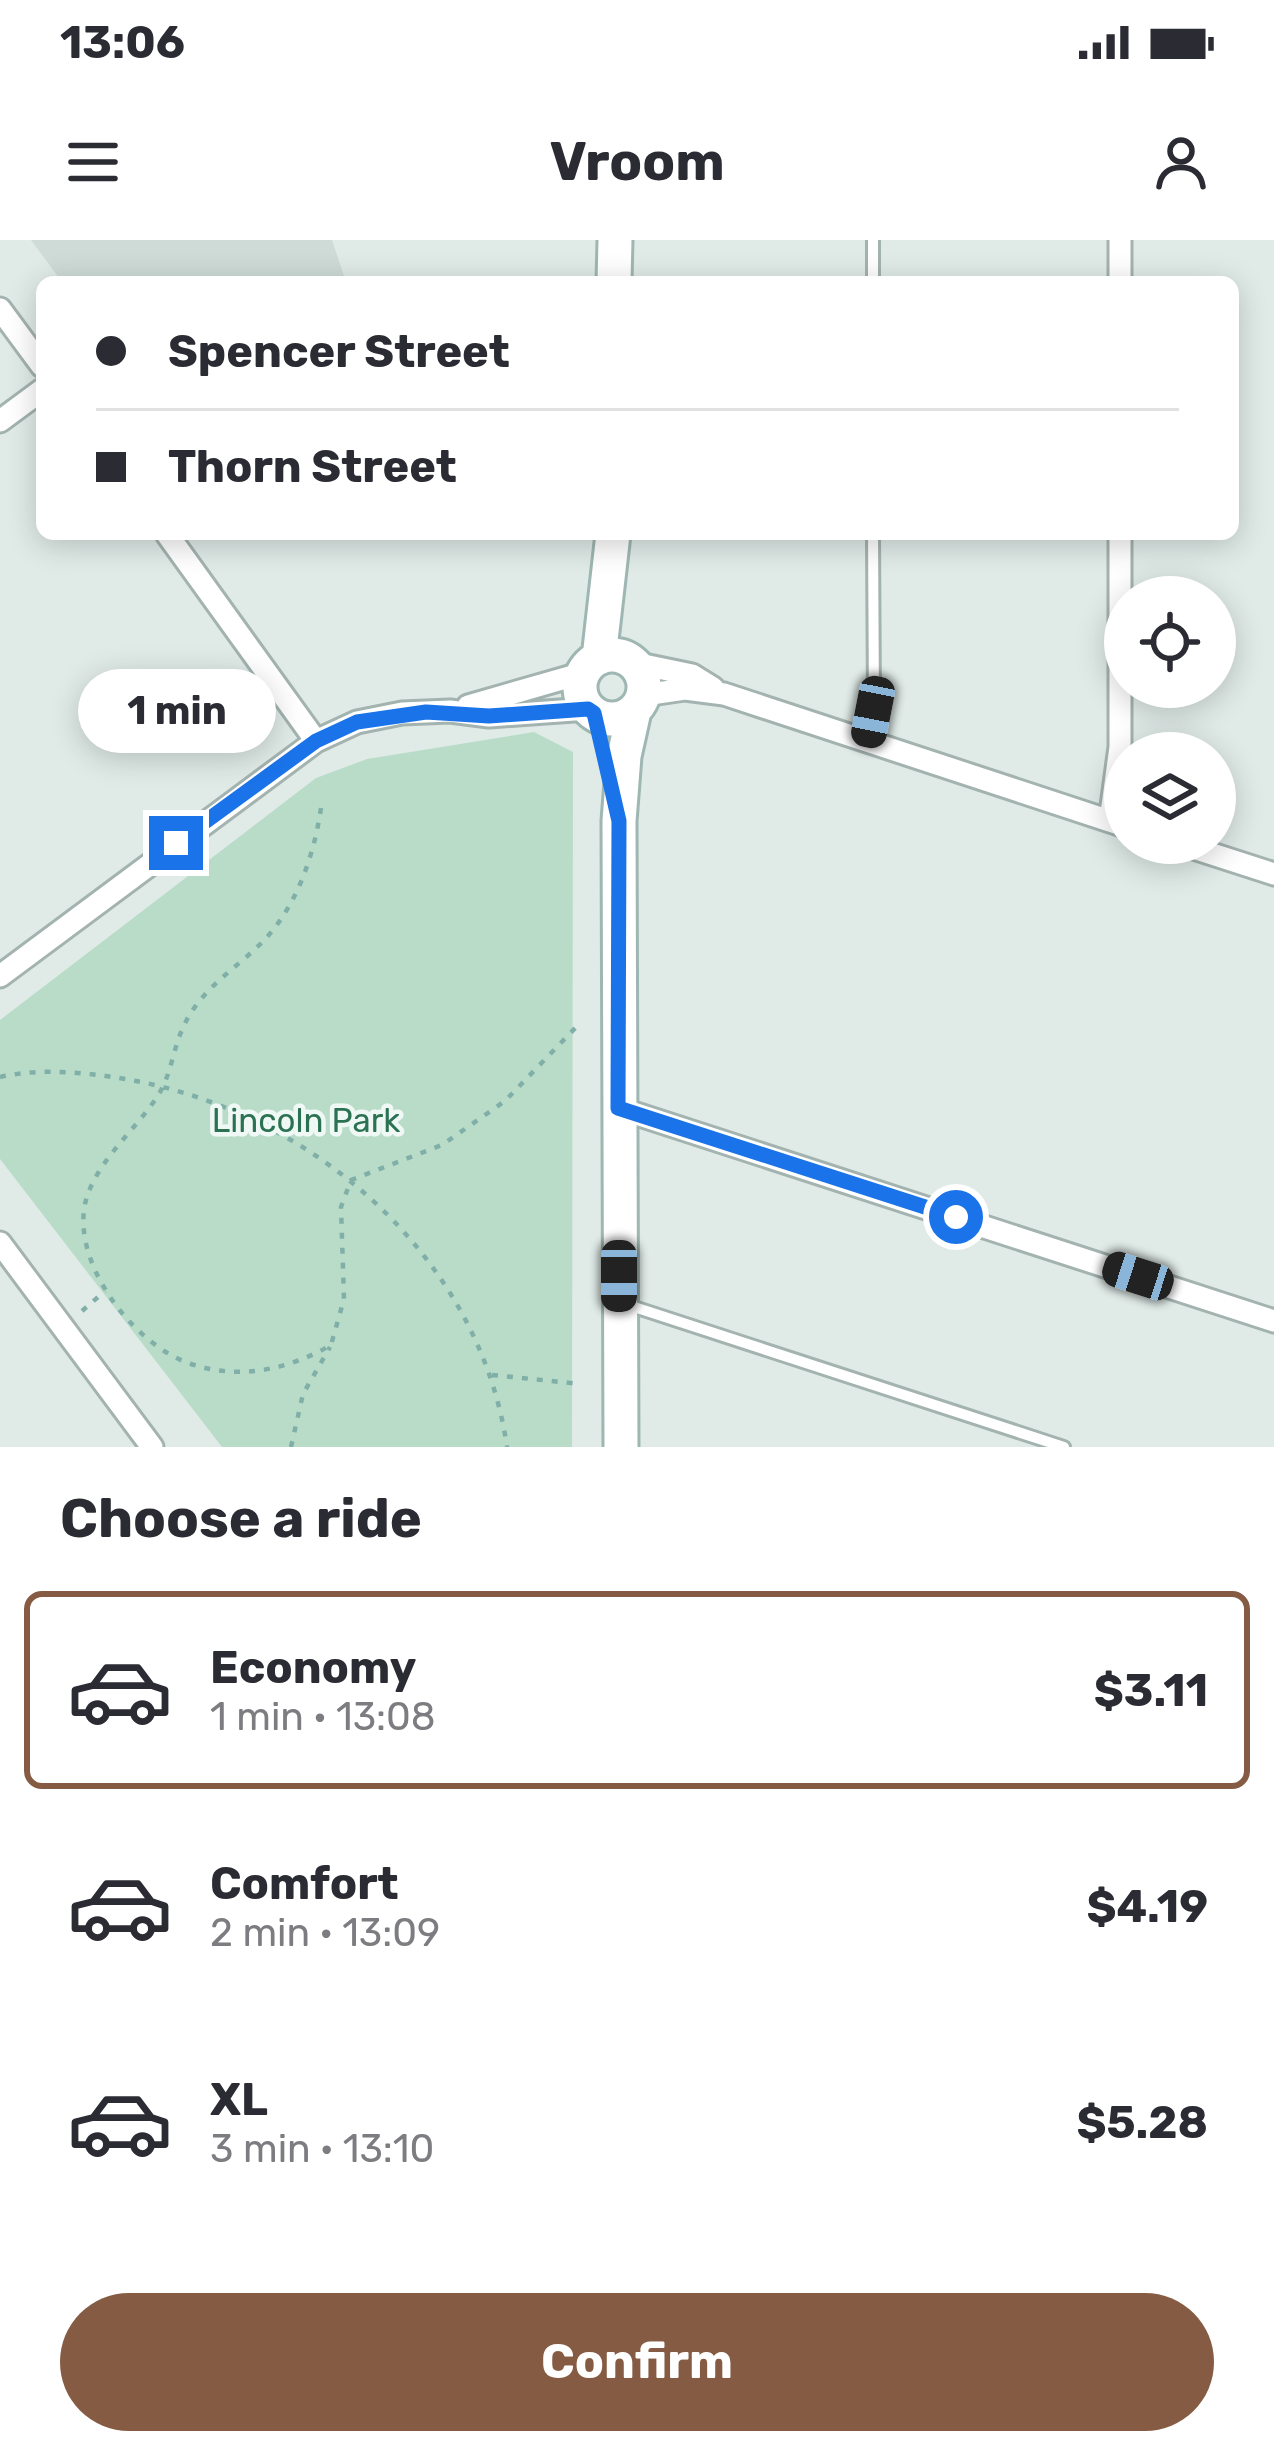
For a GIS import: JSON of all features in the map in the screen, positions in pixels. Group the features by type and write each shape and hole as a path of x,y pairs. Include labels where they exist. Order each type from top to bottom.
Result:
{"main road":[{"path":"614,276 615,240"},
{"path":"614,540 624,756 619,821 621,1447"},
{"path":"619,821 591,711 580,692 621,677"},
{"path":"591,711 614,719 621,677"}],"street":[{"path":"1120,240 1120,276"},
{"path":"0,309 36,358"},
{"path":"0,421 36,394"},
{"path":"170,540 316,741"},
{"path":"1120,540 1123,732"},
{"path":"0,976 316,741 357,722 402,713 450,711 621,677 692,675 724,694"},
{"path":"621,677 724,694 1104,819"},
{"path":"450,711 489,716 591,711"},
{"path":"1236,862 1274,874"},
{"path":"618,1108 1274,1321"},
{"path":"0,1243 152,1447"}],"lane":[{"path":"873,240 873,276"},
{"path":"867,743 874,706 874,540"},
{"path":"619,1302 1064,1447"}],"path":[{"path":"321,808 301,883 276,926 210,988 182,1024 163,1086 87,1196 86,1230 105,1292 145,1338 188,1364 215,1371 270,1369 293,1364 331,1345"},
{"path":"291,1447 303,1394 331,1345 344,1299 340,1207 350,1180 442,1145 505,1101 580,1023"},
{"path":"0,1077 84,1074 163,1086 253,1117 300,1143 350,1180 424,1255 464,1318 492,1375 507,1447"},
{"path":"62,1326 105,1292"},
{"path":"492,1375 581,1384"}],"shaded area":[{"path":"31,240 332,240 344,276 58,276"}],"green space":[{"name":"Lincoln Park","path":"534,732 573,752 572,1447 222,1447 0,1159 0,1020 316,778 367,759"}],"route":[{"path":"176,843 316,741 357,722 402,713 450,711 489,716 588,709 594,713 619,821 618,1108 956,1217"}]}
